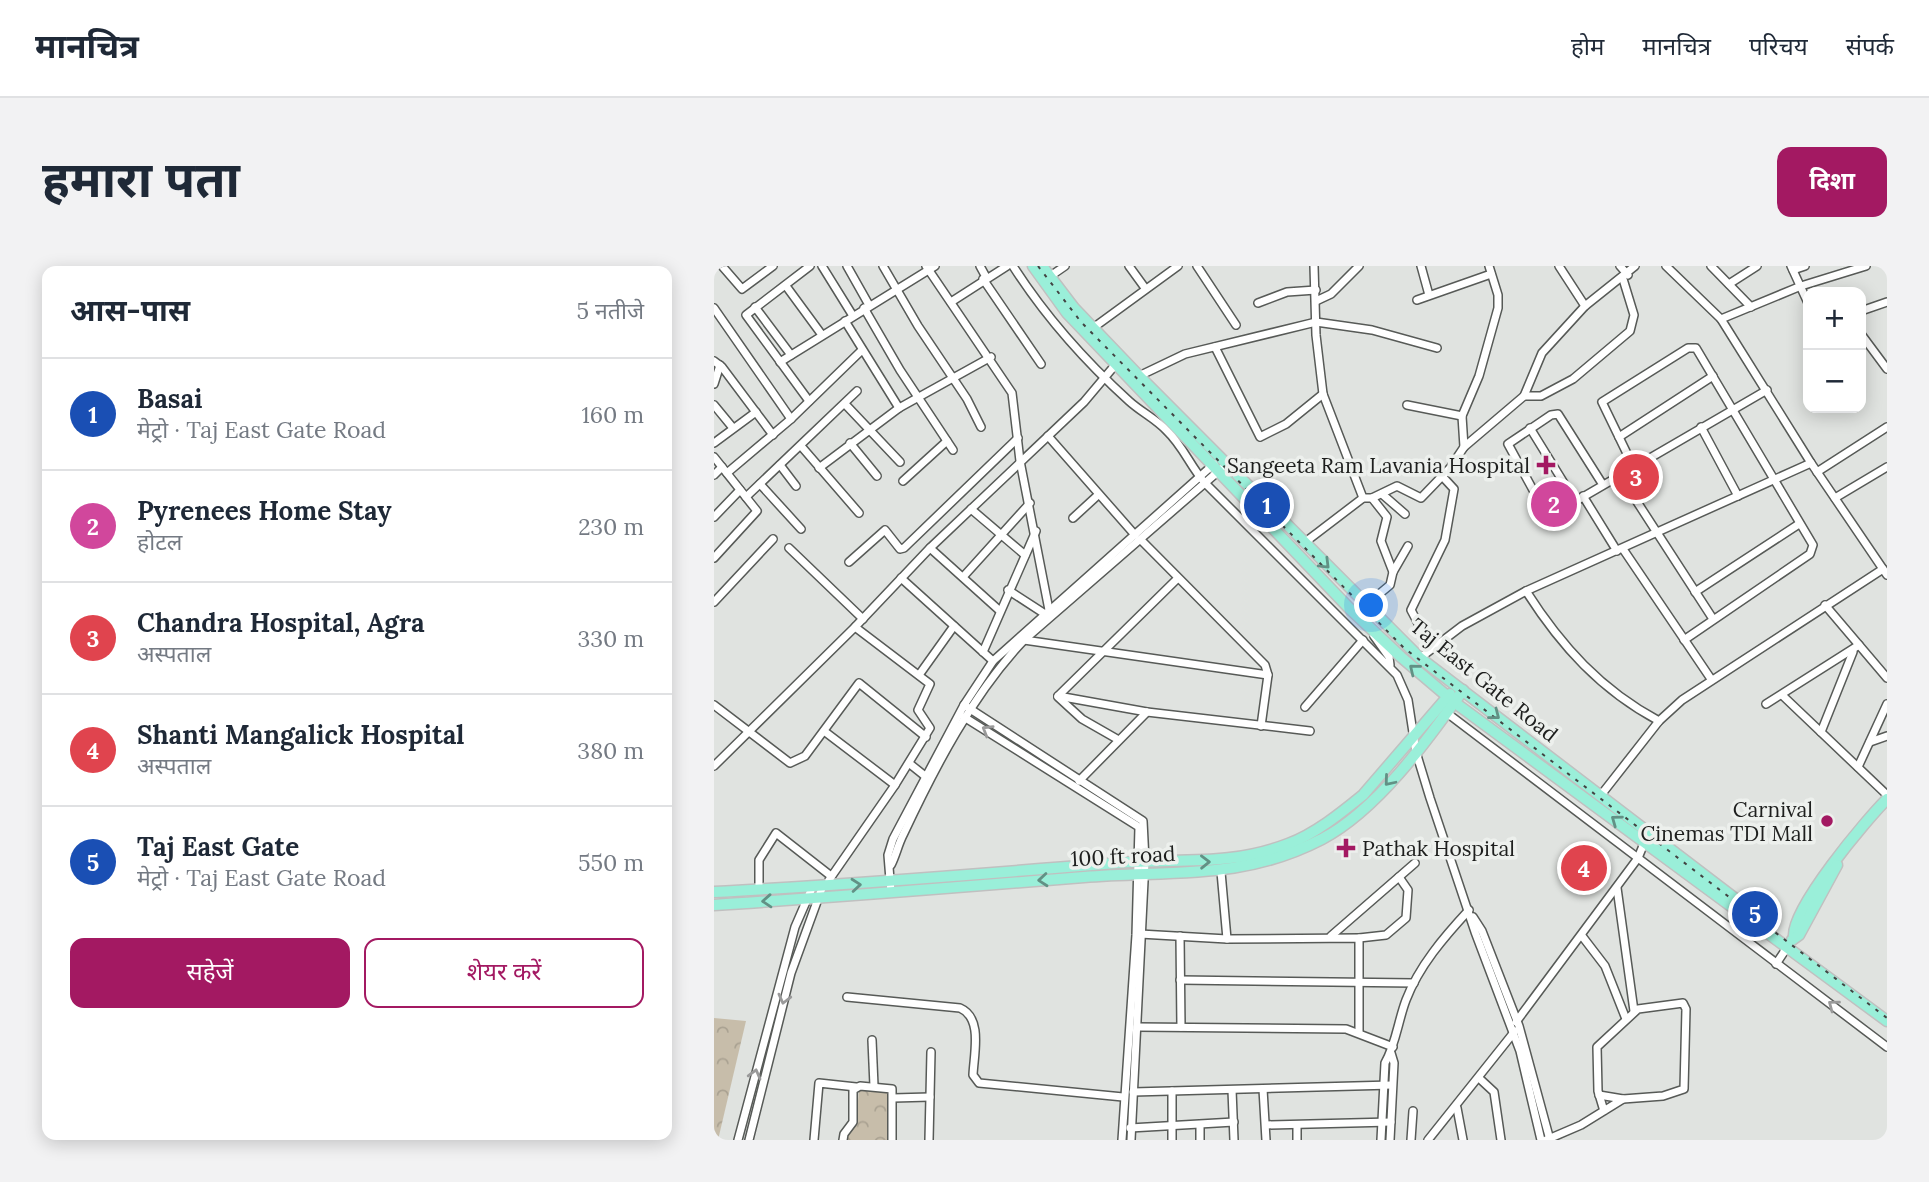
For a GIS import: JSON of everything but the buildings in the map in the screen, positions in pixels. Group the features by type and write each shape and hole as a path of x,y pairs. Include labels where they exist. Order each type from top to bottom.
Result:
{"main road":[{"path":"1033,266 1067,313 1220,464 1349,608 1401,657 1451,699 1645,841 1791,941 1887,1021"},
{"name":"Taj East Gate Road","path":"1042,266 1093,328 1220,464 1420,658 1887,1013"},
{"name":"100 ft road","path":"714,905 817,892 1212,862 1289,844 1320,827 1363,795 1414,735 1460,688"},
{"name":"100 ft road","path":"1142,867 1221,872 1295,852 1343,826 1375,799 1416,752 1447,713 1451,699"},
{"path":"1791,941 1813,895 1867,818 1887,797"},
{"name":"100 ft road","path":"714,892 817,892"}],"street":[{"path":"722,266 742,289 773,266"},
{"path":"809,401 747,317 747,313 810,266"},
{"path":"822,266 852,316"},
{"path":"847,266 866,307 918,398 953,450"},
{"path":"883,266 981,427"},
{"path":"980,266 984,278 1041,364"},
{"path":"950,302 984,278 1010,266 1036,302 1105,378 1165,428 1179,443 1203,480 1390,665 1402,684 1416,752 1469,910 1482,931 1515,1027 1547,1140 1623,1099"},
{"path":"1049,277 1065,266"},
{"path":"1129,266 1146,288"},
{"path":"1093,328 1178,266"},
{"path":"1197,266 1236,325"},
{"path":"1314,266 1315,322 1323,394 1363,498"},
{"path":"1316,301 1331,294 1359,266"},
{"path":"1421,266 1429,295"},
{"path":"1559,266 1585,306"},
{"path":"1524,396 1541,396 1557,389 1589,368 1630,331 1634,315 1620,266"},
{"path":"1304,543 1363,498 1372,498 1397,486 1421,498 1442,477 1464,447 1524,396 1537,360 1585,306 1625,277 1635,266"},
{"path":"1601,796 1659,721 1711,679 1825,606 1885,572 1811,463 1721,320 1666,266"},
{"path":"1711,266 1751,307"},
{"path":"1729,284 1757,266"},
{"path":"1803,291 1792,268 1805,266"},
{"path":"1721,320 1801,286 1866,266"},
{"path":"780,362 929,267 1012,393 1020,461 1036,531 1047,612"},
{"path":"1417,300 1490,270 1498,295 1497,309 1485,359 1462,416 1464,447"},
{"path":"786,286 822,335"},
{"path":"1258,303 1287,292 1316,290"},
{"path":"1866,309 1887,302"},
{"path":"755,307 790,355"},
{"path":"714,308 791,419"},
{"path":"845,321 861,351 900,408"},
{"path":"1139,376 1185,354 1315,322 1372,330 1437,348"},
{"path":"1866,341 1887,369"},
{"path":"1215,347 1260,437 1286,424 1323,394"},
{"path":"1633,466 1602,403 1688,348 1696,348 1772,481 1813,545 1812,552 1684,640"},
{"path":"714,475 773,435 861,351"},
{"path":"819,468 900,408 991,358"},
{"path":"717,363 773,435"},
{"path":"714,384 717,363"},
{"path":"714,766 863,619 930,548 1048,436 1116,364"},
{"path":"1619,437 1713,376"},
{"path":"1603,485 1558,414 1510,442 1508,447 1545,512 1552,515 1767,390"},
{"path":"714,517 760,484 858,391"},
{"path":"845,404 900,462"},
{"path":"714,405 733,428"},
{"path":"1407,405 1462,416"},
{"path":"714,443 756,412"},
{"path":"1701,427 1738,496"},
{"path":"1817,472 1887,427"},
{"path":"1530,429 1575,501"},
{"path":"1048,436 1098,495 1177,579 1265,665 1268,675 1261,726"},
{"path":"849,562 885,530 900,549 904,548 1018,438"},
{"path":"903,481 947,441"},
{"path":"850,443 877,476"},
{"path":"801,446 859,513"},
{"path":"714,457 757,513 714,558"},
{"path":"1420,658 1462,626 1526,591 1811,463"},
{"path":"968,707 1024,640 1220,464"},
{"path":"780,466 796,486"},
{"path":"1835,498 1887,467"},
{"path":"1619,474 1713,619"},
{"path":"1431,648 1411,610 1449,527 1454,489 1442,477"},
{"path":"760,484 801,528"},
{"path":"1382,494 1405,514"},
{"path":"1073,518 1098,495"},
{"path":"1583,496 1711,679"},
{"path":"1372,498 1387,517 1381,541 1393,572"},
{"path":"963,577 1030,503"},
{"path":"971,509 1025,555"},
{"path":"1695,592 1799,524"},
{"path":"983,652 1036,531"},
{"path":"891,866 903,834 993,661 1047,612 1138,537"},
{"path":"714,602 774,539"},
{"path":"1366,605 1390,585 1393,572 1408,546"},
{"path":"789,548 863,619"},
{"path":"930,548 1000,611"},
{"path":"901,578 993,661"},
{"path":"1058,696 1177,579"},
{"path":"1008,590 1047,612"},
{"path":"1526,591 1572,656 1617,695 1659,721"},
{"path":"1825,606 1856,648 1887,678"},
{"path":"1349,608 1381,645 1390,659 1390,665"},
{"path":"919,675 954,625"},
{"path":"738,1140 792,938 817,892 895,785 926,737 930,725 918,709 930,686 855,627"},
{"path":"1024,640 1268,675"},
{"path":"1305,708 1363,640"},
{"path":"1766,704 1856,648"},
{"path":"1821,732 1856,648"},
{"path":"714,705 790,763 805,756 859,683 926,737"},
{"path":"1782,695 1887,797"},
{"path":"1058,696 1147,712 1310,731"},
{"path":"1058,696 1077,715 1117,739"},
{"path":"1858,767 1887,704"},
{"path":"968,707 1137,824 1142,867 1137,1027 1133,1092 1127,1128 1122,1140"},
{"path":"1078,782 1117,739 1147,712"},
{"path":"1447,713 1887,1047"},
{"path":"891,887 888,855 890,845 925,776 963,716"},
{"path":"963,716 1078,782"},
{"path":"824,731 895,785"},
{"path":"1870,742 1887,736"},
{"path":"909,764 925,776"},
{"path":"759,890 759,860 776,833 831,876"},
{"path":"1428,1140 1480,1079 1638,858 1645,841"},
{"path":"1332,936 1415,863"},
{"path":"1221,872 1227,939"},
{"path":"1139,934 1227,939 1332,936 1359,938 1386,935 1406,918 1408,890 1399,877"},
{"path":"1617,887 1634,1011"},
{"path":"749,1140 791,973 817,892"},
{"path":"1381,1140 1385,1063 1392,1050 1400,1016 1414,983 1439,943 1469,910"},
{"path":"1131,1140 1123,1097 1139,934"},
{"path":"1180,936 1181,1027"},
{"path":"1582,936 1605,965 1626,1019"},
{"path":"1359,938 1359,1032"},
{"path":"1776,964 1791,941"},
{"path":"1180,980 1414,983"},
{"path":"847,997 960,1008 970,1012 975,1022 973,1075 979,1083 1123,1097"},
{"path":"1599,1095 1623,1099 1676,1093 1684,1089 1686,1005 1680,1002 1643,1006 1634,1011 1597,1047 1599,1095 1604,1111"},
{"path":"1137,1027 1346,1028 1392,1050"},
{"path":"872,1040 874,1086"},
{"path":"1390,1140 1394,1063 1392,1050"},
{"path":"929,1140 931,1052"},
{"path":"1480,1079 1493,1092 1502,1140"},
{"path":"814,1140 819,1083 889,1087 892,1098 892,1140"},
{"path":"1133,1092 1392,1085"},
{"path":"844,1140 844,1134 853,1122 856,1087"},
{"path":"1264,1089 1266,1140"},
{"path":"1232,1090 1234,1140"},
{"path":"1172,1091 1172,1140"},
{"path":"892,1098 930,1097"},
{"path":"1457,1108 1463,1140"},
{"path":"1411,1140 1413,1111"},
{"path":"1127,1128 1234,1122"},
{"path":"1266,1125 1391,1122"},
{"path":"1297,1125 1297,1140"},
{"path":"1200,1126 1200,1140"}],"green space":[{"path":"714,1018 746,1021 718,1140 714,1140"},
{"path":"859,1089 888,1092 887,1140 847,1140 847,1133 856,1125"}],"railway":[{"path":"1038,266 1081,322 1404,648 1887,1018"}],"place":[{"name":"Sangeeta Ram Lavania Hospital","path":"1546,465"},
{"name":"Chandra Hospital, Agra","path":"1636,477"},
{"name":"Pyrenees Home Stay","path":"1554,504"},
{"name":"Basai","path":"1267,505"},
{"name":"Carnival Cinemas TDI Mall","path":"1827,821"},
{"name":"Pathak Hospital","path":"1346,848"},
{"name":"Shanti Mangalick Hospital","path":"1584,868"},
{"name":"Taj East Gate","path":"1755,914"}]}
